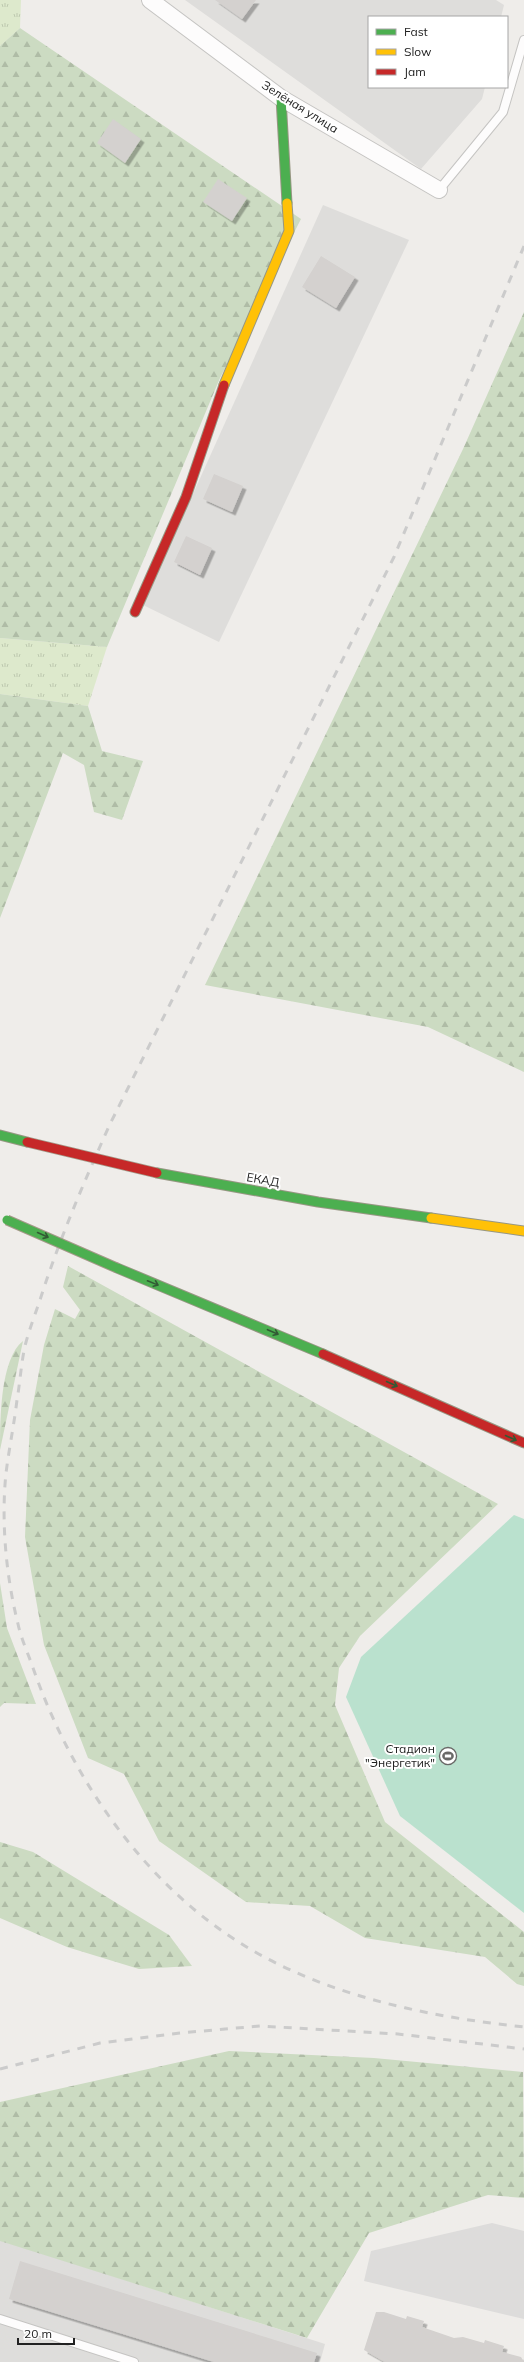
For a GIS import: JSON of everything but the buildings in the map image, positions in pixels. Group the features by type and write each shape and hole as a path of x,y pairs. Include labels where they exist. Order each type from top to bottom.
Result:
{"main road":[{"path":"135,612 186,497 229,370 289,231 281,98"},
{"name":"ЕКАД","path":"0,1135 157,1173 318,1202 524,1231"},
{"path":"4,1218 117,1268 333,1358 524,1443"}],"street":[{"name":"Зелёная улица","path":"150,0 281,98 439,190"}],"lane":[{"path":"439,190 503,112 524,40"},
{"path":"0,2319 134,2362"}],"shaded area":[{"path":"185,0 496,0 504,5 501,16 368,16 368,88 485,88 482,99 421,169"},
{"path":"323,205 409,240 219,642 143,605"},
{"path":"492,2223 524,2231 524,2319 364,2281 371,2251"},
{"path":"0,2240 325,2344 320,2362 0,2362"}],"green space":[{"path":"0,0 21,0 20,28 0,46"},
{"path":"20,28 301,219 220,378 107,647 0,638 0,46"},
{"path":"524,312 524,1072 428,1027 205,985 463,449"},
{"path":"0,638 107,647 88,706 0,694"},
{"path":"0,694 88,706 102,751 143,761 122,820 94,812 84,765 63,753 0,918"},
{"path":"68,1266 498,1504 360,1636 339,1668 335,1705 385,1822 524,1932 524,1986 517,1984 485,1957 365,1938 310,1906 246,1902 159,1841 124,1774 88,1758 44,1645 25,1537 30,1420 44,1345 55,1309 75,1319 80,1310 63,1287"},
{"path":"23,1341 0,1450 1,1407 6,1375 15,1350"},
{"name":"Стадион \"Энергетик\"","path":"514,1515 524,1519 524,1913 400,1816 346,1697 361,1657"},
{"path":"0,1583 7,1628 36,1704 4,1703 0,1707"},
{"path":"0,1842 33,1852 169,1935 192,1966 139,1969 67,1947 0,1918"},
{"path":"229,2051 374,2058 523,2072 524,2198 488,2195 369,2233 307,2338 0,2241 0,2102"}],"railway":[{"path":"524,246 394,557 110,1124 72,1211 55,1255 25,1346 6,1473 4,1511 4,1530 10,1587 19,1629 48,1706 67,1747 89,1786 114,1824 143,1859 174,1892 208,1921 245,1946 310,1978 344,1991 380,2002 452,2017 524,2027"},
{"path":"0,2069 100,2043 180,2033 260,2026 398,2034 524,2049"}],"traffic: fast":[{"path":"281,98 287,203"},
{"path":"0,1135 27,1142"},
{"path":"157,1173 318,1202 431,1218"},
{"path":"7,1220 117,1268"},
{"path":"117,1268 323,1354"}],"traffic: slow":[{"path":"224,385 289,231 287,203"},
{"path":"431,1218 524,1231"}],"traffic: jam":[{"path":"135,612 186,497 224,385"},
{"path":"27,1142 157,1173"},
{"path":"323,1354 524,1443"}],"place":[{"name":"Стадион \"Энергетик\"","path":"448,1756"}]}
